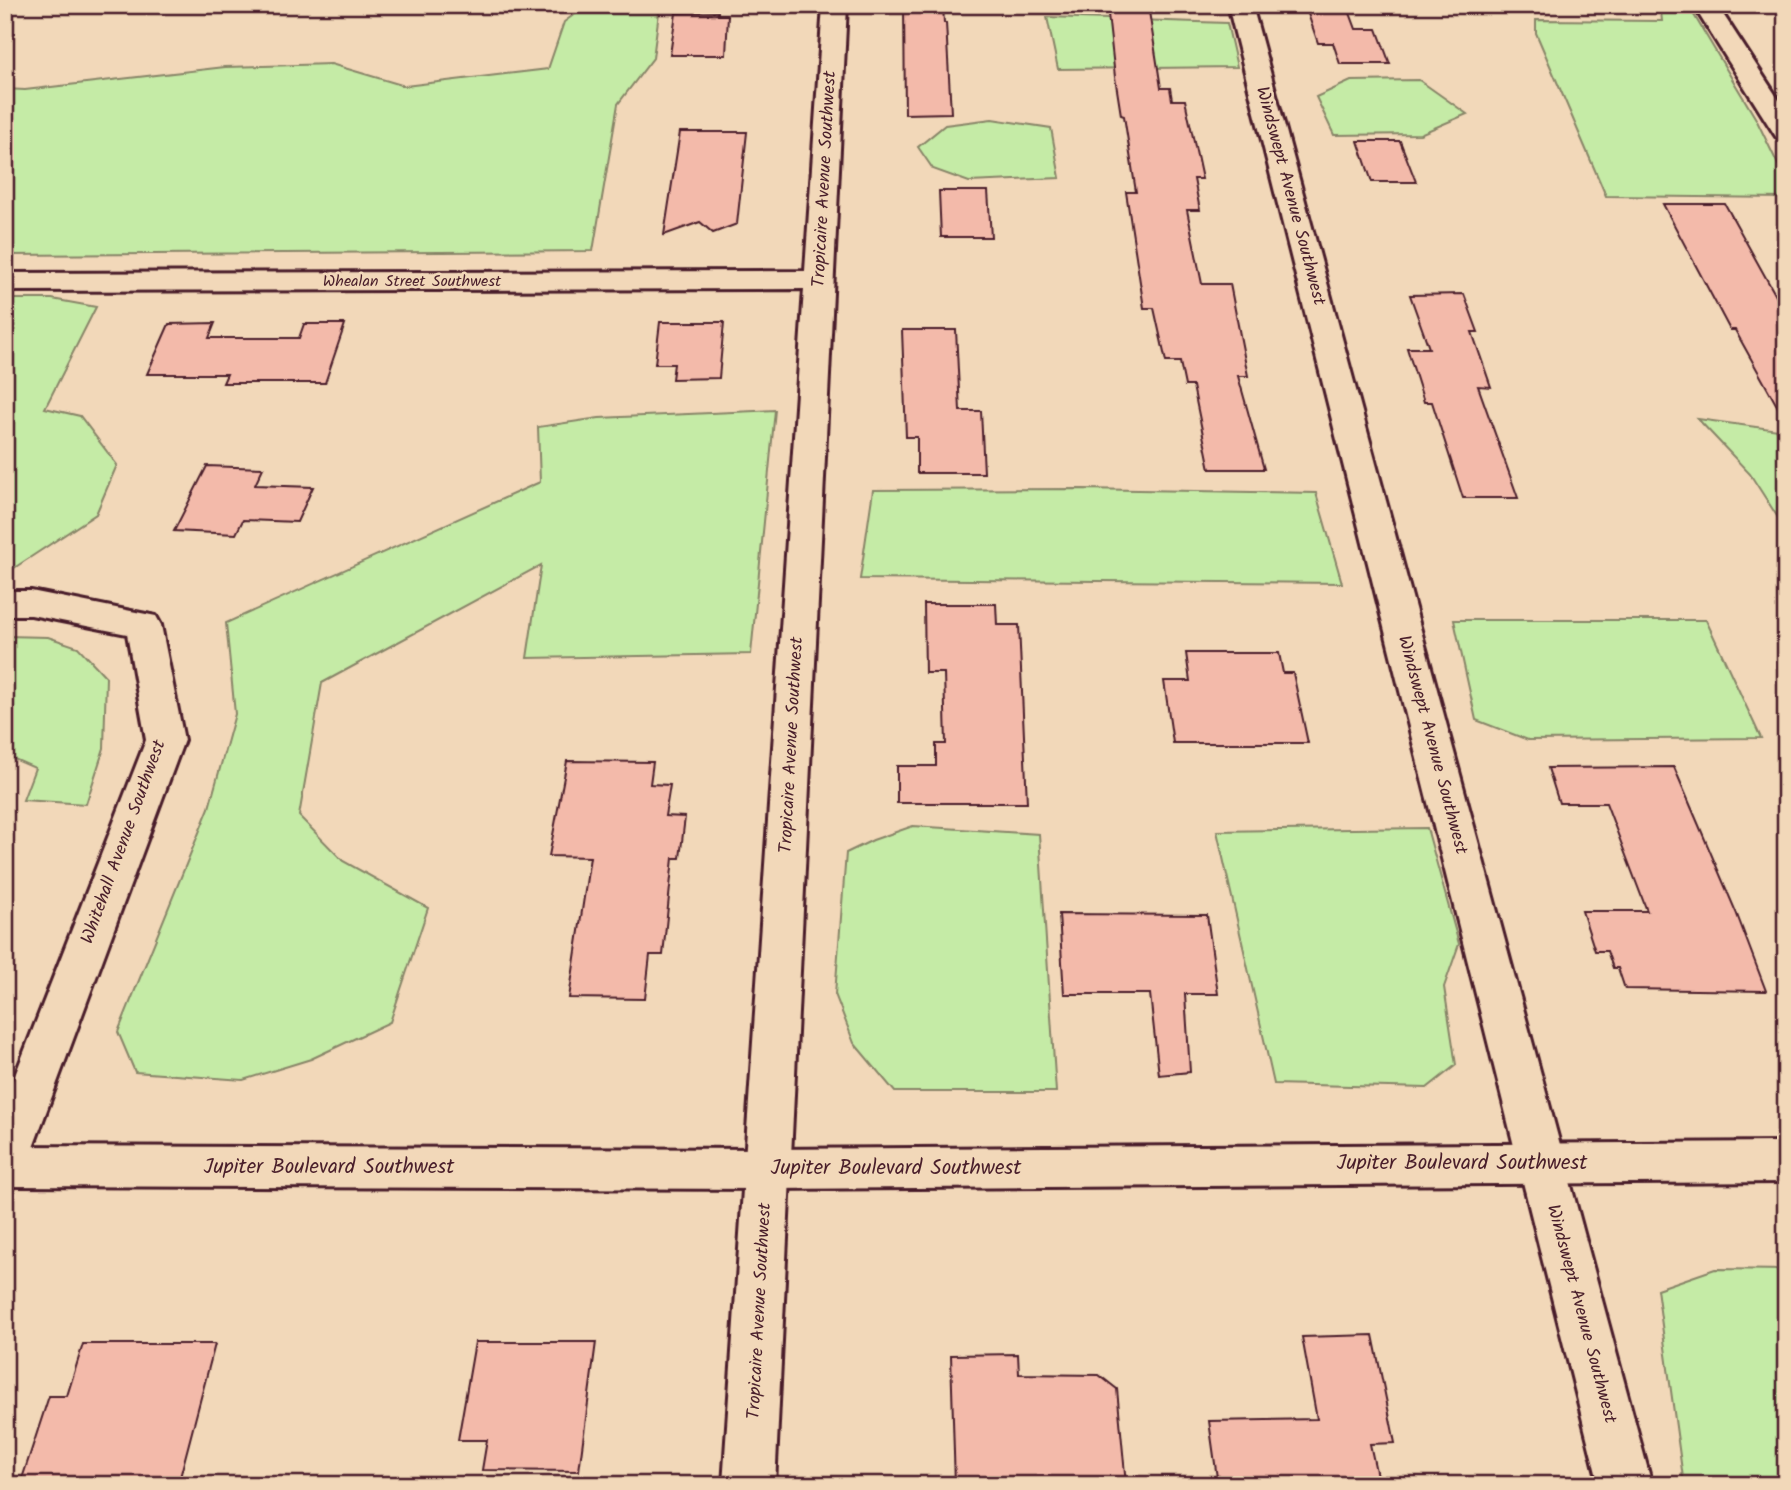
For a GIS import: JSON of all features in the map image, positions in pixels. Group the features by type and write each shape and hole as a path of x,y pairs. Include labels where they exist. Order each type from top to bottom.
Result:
{"street":[{"name":"Tropicaire Avenue Southwest","path":"749,1485 835,5"},
{"name":"Windswept Avenue Southwest","path":"1240,5 1626,1485"},
{"path":"1705,5 1786,132"},
{"name":"Whealan Street Southwest","path":"5,282 819,280"},
{"name":"Whitehall Avenue Southwest","path":"5,1161 165,740 143,625 18,603"},
{"name":"Jupiter Boulevard Southwest","path":"5,1166 768,1169 1786,1162"}],"green space":[{"path":"587,5 660,5 653,58 618,104 593,251 5,255 5,89 25,90 225,67 331,64 405,86 548,69 564,22"},
{"path":"1650,5 1688,5 1756,119 1786,181 1786,198 1606,196 1536,33 1536,20 1662,21 1661,12"},
{"path":"1047,17 1227,23 1237,67 1058,69"},
{"path":"1419,80 1467,114 1420,134 1334,135 1316,97 1351,81"},
{"path":"992,119 1051,128 1060,178 969,182 933,169 918,147 945,125"},
{"path":"5,299 52,299 96,307 45,408 80,416 117,465 96,514 5,574"},
{"path":"775,410 751,654 527,658 541,565 322,683 299,816 343,861 428,908 390,1022 311,1059 243,1080 135,1072 118,1032 209,808 235,714 226,623 540,482 538,427 599,418"},
{"path":"1698,419 1786,431 1786,530 1750,474"},
{"path":"1082,489 1316,493 1342,583 860,579 873,490"},
{"path":"1454,620 1706,620 1761,738 1528,740 1476,720"},
{"path":"5,636 48,637 78,647 106,677 104,748 86,804 23,800 35,768 5,755"},
{"path":"913,826 1039,834 1056,1092 895,1092 854,1043 835,994 846,853"},
{"path":"1427,828 1459,944 1444,987 1456,1065 1427,1088 1274,1084 1217,831"},
{"path":"1715,1269 1786,1270 1786,1485 1684,1485 1657,1289"}],"building":[{"path":"904,5 943,5 951,113 905,114"},
{"path":"1107,5 1148,5 1161,88 1170,88 1172,100 1185,100 1202,179 1194,179 1200,210 1187,210 1202,284 1230,284 1248,376 1238,376 1264,469 1210,469 1193,386 1185,386 1180,362 1166,362 1154,308 1144,308 1126,192 1136,192 1115,77"},
{"path":"1305,5 1347,5 1356,29 1377,29 1390,64 1340,64 1333,43 1318,43"},
{"path":"718,12 718,15 728,15 726,55 670,55 676,13"},
{"path":"680,132 747,132 737,224 713,233 700,222 664,235"},
{"path":"1358,141 1400,141 1416,182 1372,182"},
{"path":"939,191 988,191 991,237 941,237"},
{"path":"1663,204 1725,204 1786,314 1786,422 1735,330 1730,330"},
{"path":"1464,294 1478,332 1472,332 1491,387 1478,386 1518,498 1463,498 1432,402 1424,402 1407,348 1429,348 1410,295"},
{"path":"660,322 724,322 719,378 672,379 674,364 655,364"},
{"path":"215,323 209,338 299,338 304,324 345,324 325,383 223,383 227,374 147,374 169,324"},
{"path":"902,330 956,330 960,411 981,411 984,473 917,473 917,437 906,437"},
{"path":"207,466 263,468 255,485 313,487 297,522 243,520 236,534 174,531"},
{"path":"924,604 996,604 997,625 1019,625 1027,803 897,803 897,766 936,766 936,744 946,744 944,673 925,673"},
{"path":"1186,653 1279,653 1283,673 1293,673 1308,743 1173,743 1164,681 1190,681"},
{"path":"567,761 653,762 650,784 670,785 665,816 685,817 680,858 673,858 663,955 650,955 645,999 569,998 590,857 549,856"},
{"path":"1674,767 1736,912 1766,991 1625,989 1618,968 1613,968 1607,951 1595,951 1582,911 1647,911 1606,803 1559,803 1548,768"},
{"path":"1059,914 1207,915 1218,994 1185,994 1190,1072 1159,1075 1150,994 1064,994"},
{"path":"1373,1335 1395,1443 1370,1444 1379,1485 1218,1485 1209,1421 1317,1419 1302,1337"},
{"path":"475,1342 596,1342 579,1471 482,1470 487,1440 458,1440"},
{"path":"83,1344 215,1344 178,1485 20,1485 49,1396 67,1396"},
{"path":"1018,1354 1019,1374 1099,1375 1117,1389 1126,1485 955,1485 951,1355"}]}
